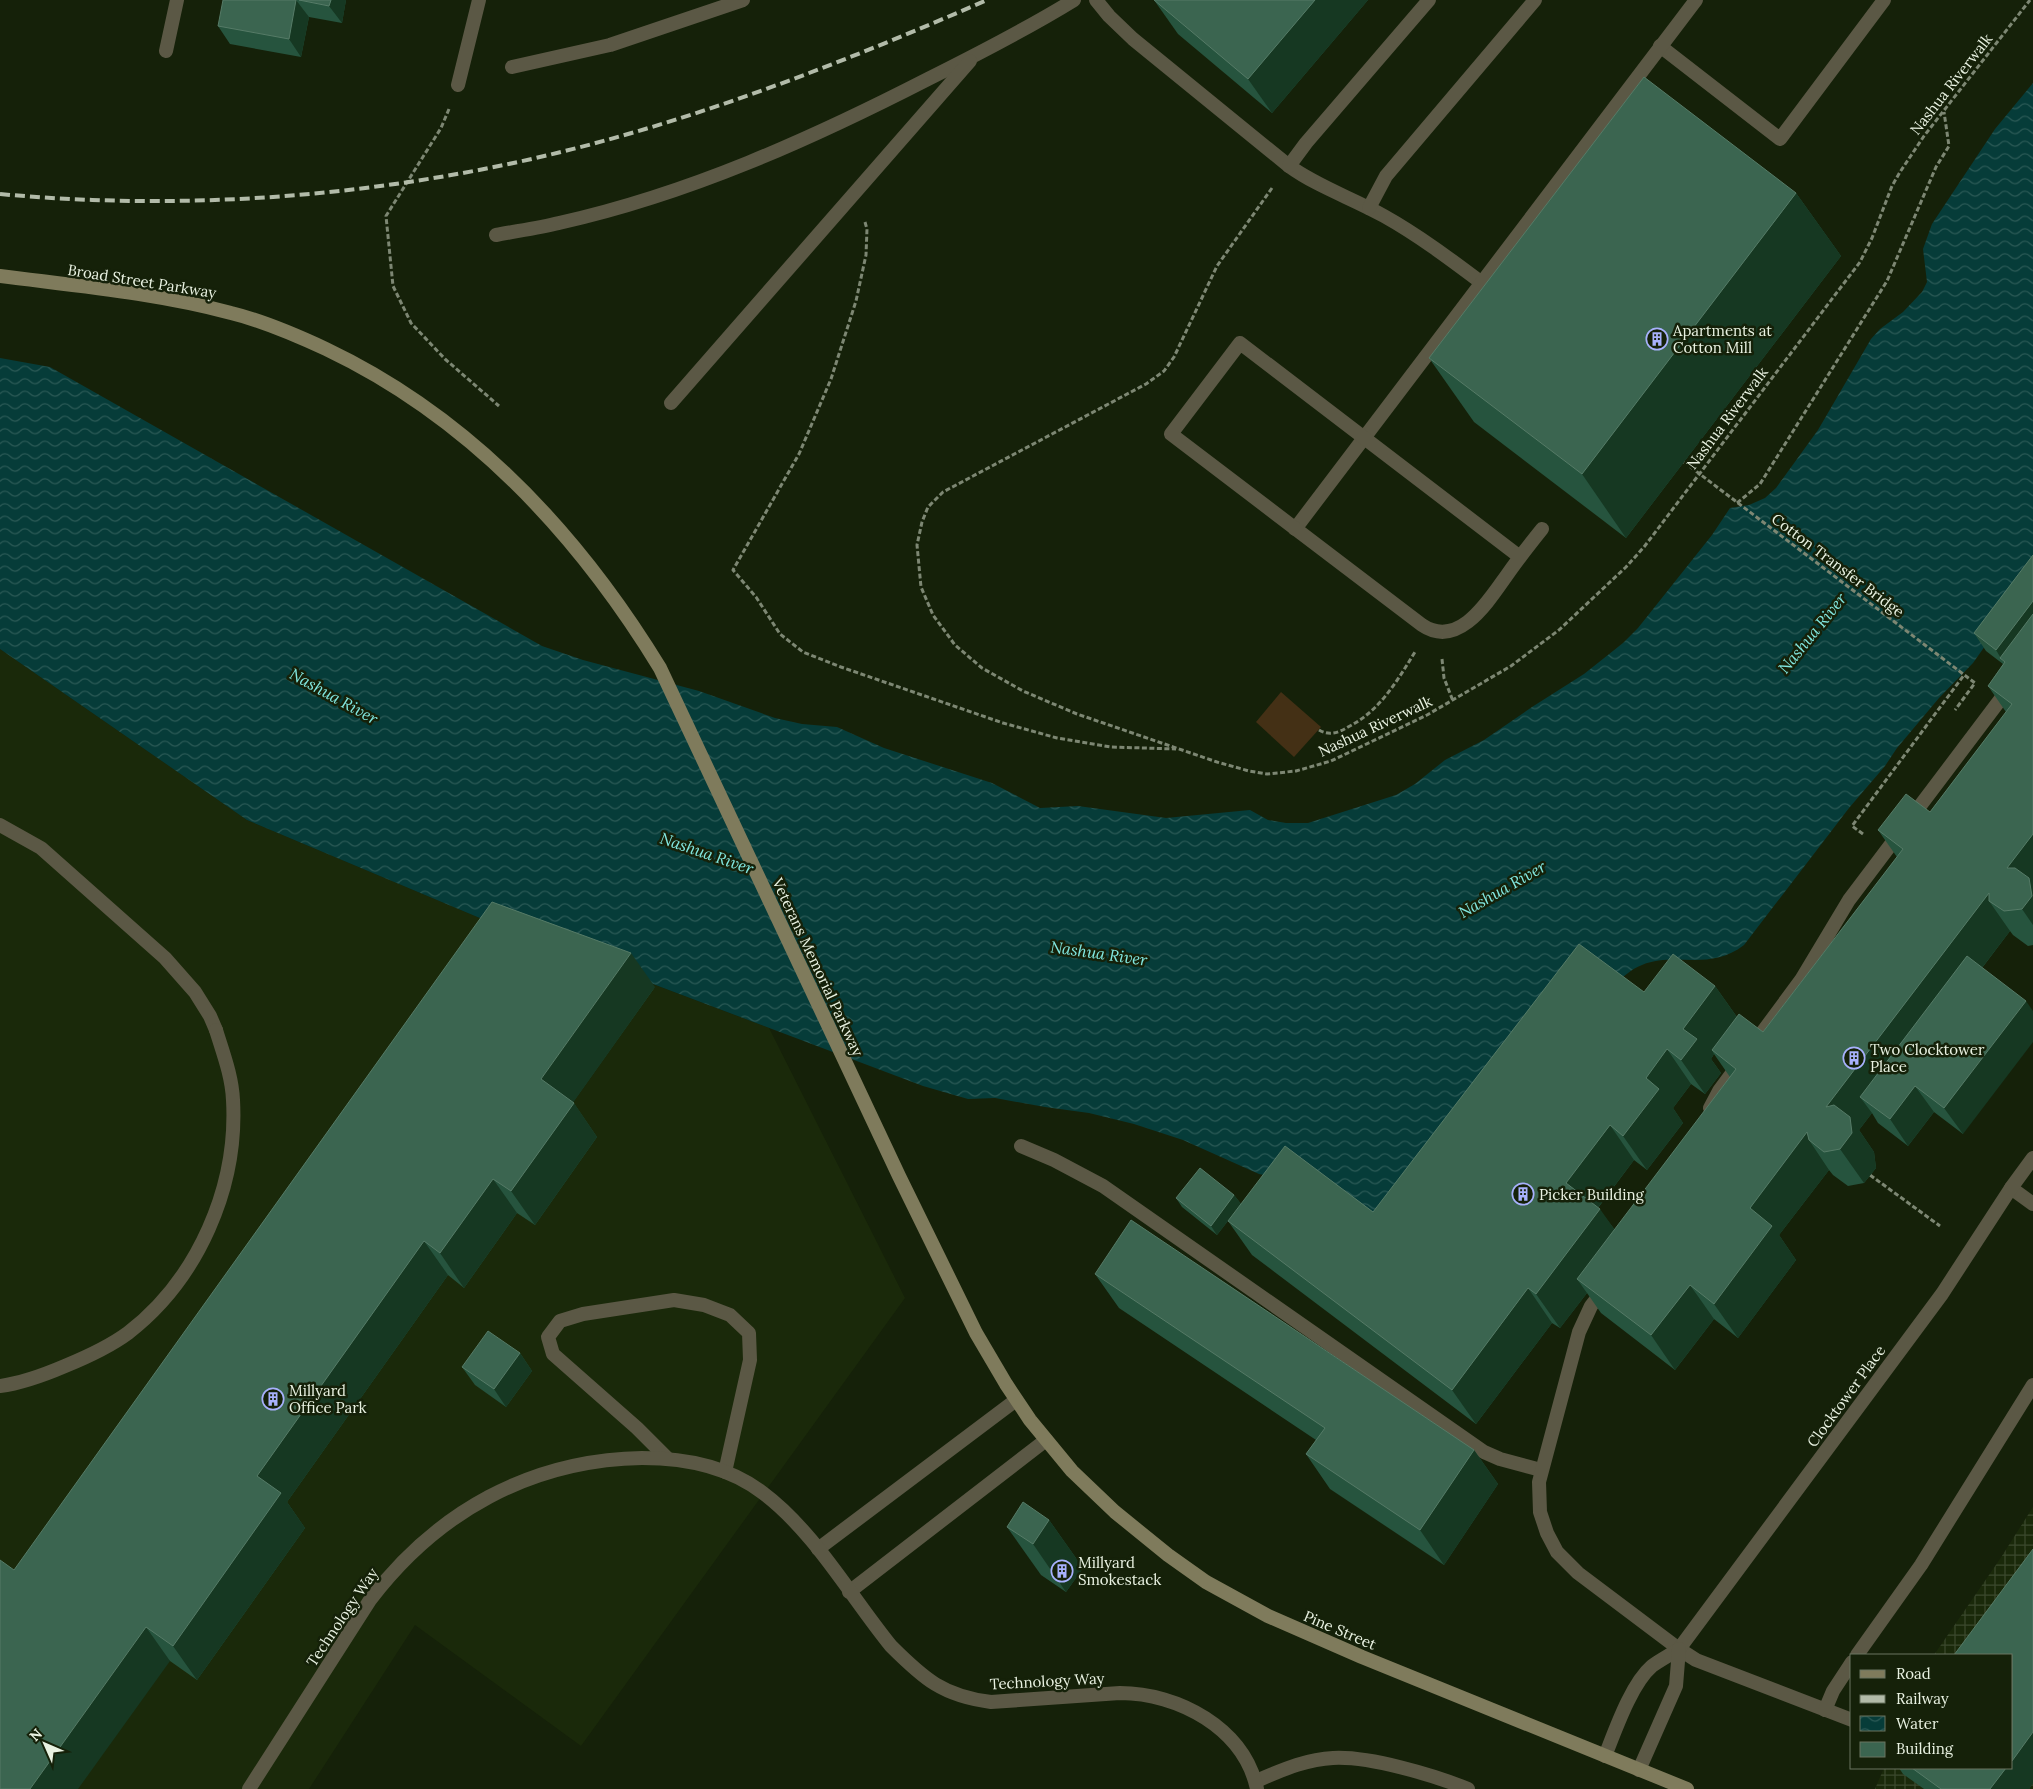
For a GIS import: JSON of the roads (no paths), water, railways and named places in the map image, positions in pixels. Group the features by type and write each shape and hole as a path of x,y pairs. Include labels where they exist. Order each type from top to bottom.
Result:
{"main road":[{"name":"Broad Street Parkway","path":"0,276 130,292 184,302 233,313 306,340 376,375 442,419 475,445 511,478 535,501 566,536"},
{"name":"Veterans Memorial Parkway","path":"566,536 611,593 660,668 899,1176 976,1333 1030,1420"},
{"name":"Pine Street","path":"1030,1420 1077,1475 1132,1527 1185,1568 1228,1594 1268,1616 1335,1646 1681,1788"}],"street":[{"path":"166,51 176,0"},
{"path":"458,85 479,0"},
{"path":"512,67 610,45 704,15 743,0"},
{"path":"496,235 560,223 623,206 741,166 866,111 975,56 1074,0"},
{"path":"1096,0 1109,16 1133,39 1288,166 1315,183 1369,208 1430,245 1482,283"},
{"path":"1288,166 1429,0"},
{"path":"1369,208 1386,176 1535,0"},
{"path":"1295,529 1696,0"},
{"path":"1660,46 1780,139 1884,0"},
{"path":"671,404 975,56"},
{"path":"1520,557 1240,343 1171,434 1295,529 1435,631 1456,629 1472,619 1485,605 1542,529"},
{"path":"1706,1116 1719,1090 1801,980 1848,900 2018,676"},
{"path":"0,824 41,848 165,958 195,992 210,1016 216,1030 228,1070 233,1098 231,1144 222,1193 210,1226 194,1256 172,1288 126,1334 101,1350 52,1372 0,1386"},
{"path":"1021,1146 1054,1160 1103,1186 1484,1452 1500,1459 1541,1470"},
{"name":"Clocktower Place","path":"1604,1756 1624,1709 1651,1667 1679,1649 1942,1294 2011,1188 2033,1158"},
{"path":"2011,1188 2033,1204"},
{"path":"1612,1278 1591,1306 1579,1332 1541,1470 1538,1493 1540,1512 1547,1533 1557,1552 1578,1573 1696,1660 1850,1719"},
{"path":"668,1459 637,1428 553,1354 548,1337 560,1321 583,1314 674,1300 704,1305 730,1315 749,1334 750,1360 725,1472"},
{"path":"1858,1654 1921,1565 2033,1385"},
{"path":"818,1549 1016,1400"},
{"path":"848,1592 1046,1440"},
{"name":"Technology Way","path":"249,1789 370,1600 393,1571 432,1534 476,1504 537,1475 593,1462 629,1459 668,1459 693,1462 725,1472 748,1482 763,1492 793,1520 818,1549 848,1592 902,1657 936,1686 952,1694 991,1702 1112,1693 1133,1693 1161,1698 1192,1711 1228,1735 1245,1758 1256,1785"},
{"path":"1638,1770 1676,1686 1679,1649"},
{"path":"1825,1710 1833,1691 1850,1665"},
{"path":"1256,1785 1288,1768 1334,1758 1392,1766 1445,1780 1468,1789"}],"water":[{"name":"Nashua River","path":"2033,83 2033,578 1973,663 1939,698 1897,748 1885,766 1849,808 1744,945 1718,958 1655,961 1630,971 1613,985 1406,1235 1283,1179 1259,1174 1183,1140 1134,1124 1089,1113 995,1098 968,1099 923,1086 494,924 247,820 0,649 0,358 50,367 542,646 583,660 699,691 775,718 802,724 837,727 884,748 992,783 1040,808 1078,806 1166,818 1250,810 1268,820 1286,823 1308,823 1396,795 1415,784 1445,760 1484,740 1584,674 1623,643 1638,628 1712,535 1730,508 1749,505 1765,498 1776,488 1818,430 1871,339 1880,329 1903,312 1922,292 1927,282 1923,249 1932,224 1995,129"}],"railway":[{"path":"0,194 61,199 123,201 245,199 368,188 489,168 617,137 742,98 865,51 987,0"}],"place":[{"name":"Apartments at Cotton Mill","path":"1657,339"},
{"name":"Two Clocktower Place","path":"1854,1058"},
{"name":"Picker Building","path":"1523,1194"},
{"name":"Millyard Office Park","path":"273,1399"},
{"name":"Millyard Smokestack","path":"1062,1571"}]}
